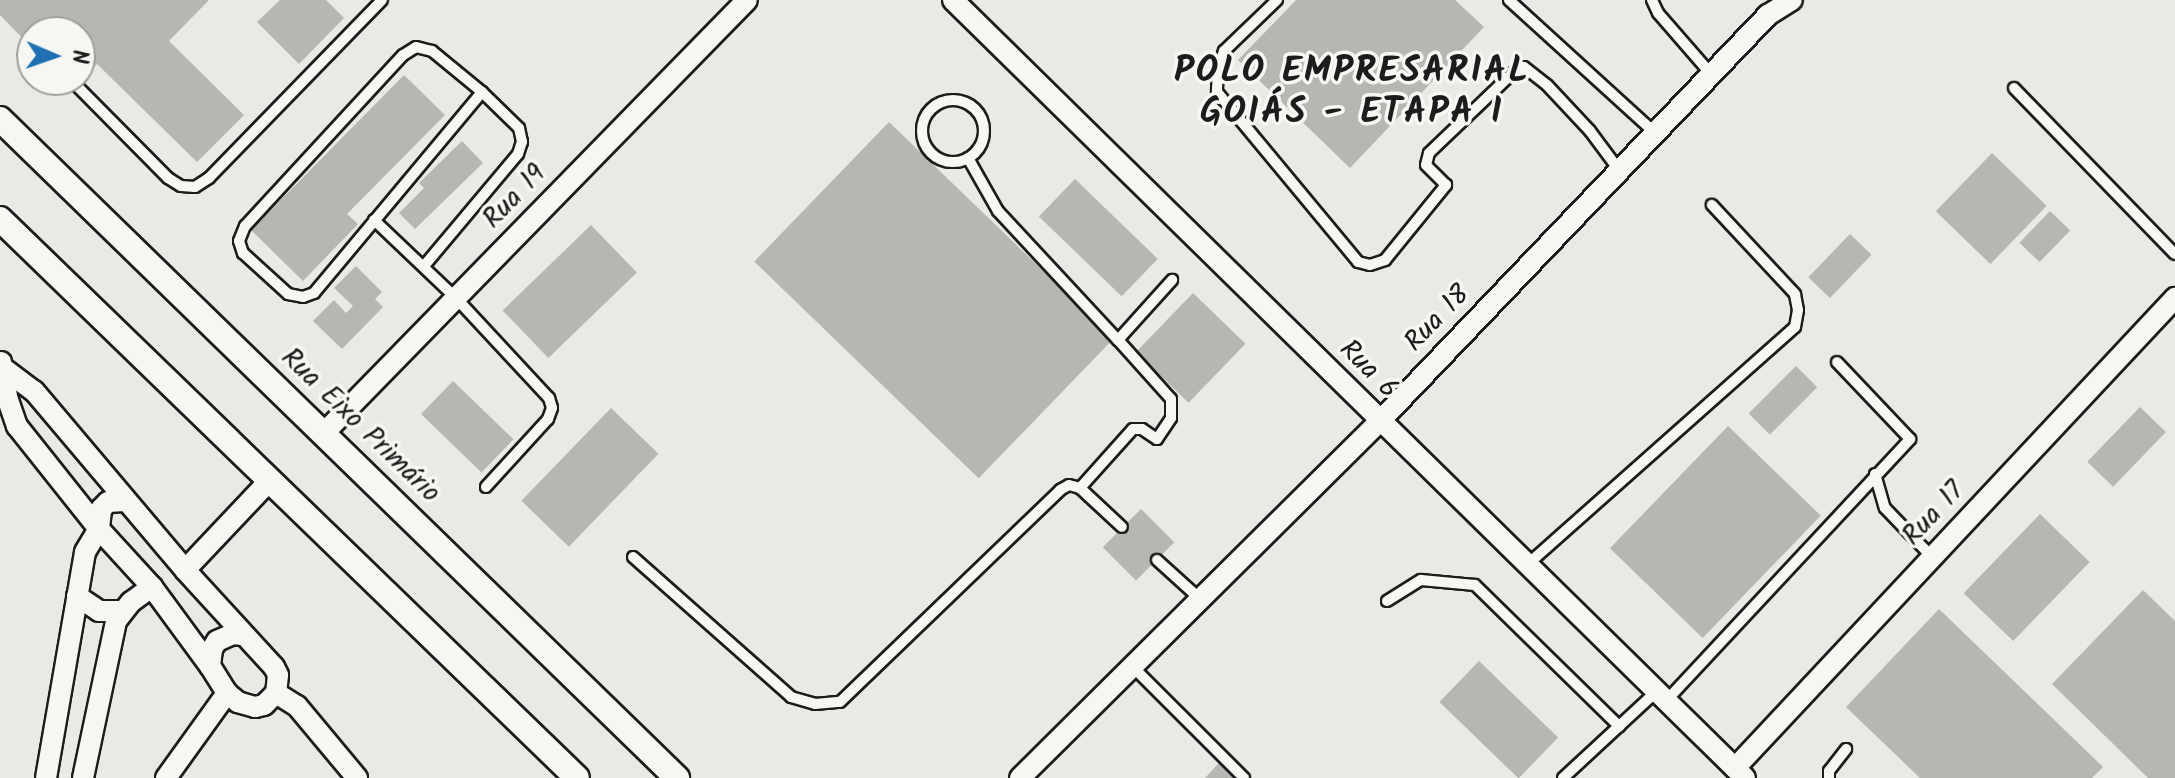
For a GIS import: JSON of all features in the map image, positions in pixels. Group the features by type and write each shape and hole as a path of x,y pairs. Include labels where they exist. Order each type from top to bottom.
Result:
{"street":[{"name":"Rua 19","path":"324,433 747,0"},
{"name":"Rua 6","path":"953,0 1740,773"},
{"name":"Rua 18","path":"1020,778 1380,421 1768,15 1792,0"},
{"name":"Rua Eixo Primário","path":"0,119 677,778"},
{"path":"0,219 577,778"},
{"name":"Rua 17","path":"1740,773 1932,557 2175,298"},
{"path":"2,363 34,391 242,635"},
{"path":"2,363 8,400 17,426 99,529 152,587 227,693 238,702 255,707 264,705 276,693 278,675 274,667 250,639 242,635 233,634 217,641 210,657 210,666"},
{"path":"185,570 270,480"},
{"path":"46,778 85,552 99,529 101,509 108,502 125,501"},
{"path":"83,778 116,621 122,611 152,587"},
{"path":"77,596 99,611 122,611"},
{"path":"166,778 227,693"},
{"path":"276,693 297,706 357,778"}],"lane":[{"path":"87,96 168,178 181,186 195,187 209,178 382,0"},
{"path":"1277,0 1224,51 1218,70 1217,92 1358,262 1370,265 1385,260 1446,185 1426,165 1429,153 1517,69 1524,67 1547,85 1590,131 1619,170"},
{"path":"1509,0 1655,133"},
{"path":"1652,0 1673,31 1711,74"},
{"path":"424,266 518,154 522,142 519,128 482,92 432,51 416,47 403,55 245,226 239,241 243,253 288,294 303,297 314,293 482,92"},
{"path":"2014,88 2175,254"},
{"path":"957,100 967,103 980,116 984,135 968,158 940,159 926,145 923,126 926,117 939,103 957,100"},
{"path":"968,158 998,211 1171,399 1171,418 1157,439 1142,429 1133,429 1080,488"},
{"path":"1528,564 1795,327 1798,310 1795,294 1712,205"},
{"path":"374,220 456,298 549,398 552,408 548,419 486,487"},
{"path":"1118,340 1172,280"},
{"path":"1563,778 1619,726 1702,666 1910,439 1837,362"},
{"path":"1875,474 1885,508 1932,557"},
{"path":"633,557 791,697 815,704 840,702 1060,490 1069,485 1080,488 1122,527"},
{"path":"1157,560 1200,599"},
{"path":"1387,601 1421,580 1475,585 1619,726"},
{"path":"1133,667 1244,778"},
{"path":"1829,778 1829,771 1846,749"}],"building":[{"path":"0,0 209,0 169,41 244,115 197,162 96,65 96,16 16,16 16,32 0,15"},
{"path":"280,0 326,0 344,18 299,64 257,22"},
{"path":"1296,0 1455,0 1484,27 1350,168 1238,60"},
{"path":"404,75 445,115 347,214 358,224 303,281 251,230"},
{"path":"889,122 1113,339 979,478 754,262"},
{"path":"462,141 483,163 415,229 399,213 424,188 419,183"},
{"path":"1992,153 2047,206 1990,264 1936,211"},
{"path":"1075,179 1158,259 1122,296 1039,216"},
{"path":"2050,211 2070,230 2040,262 2019,243"},
{"path":"591,225 637,272 548,358 503,310"},
{"path":"1850,234 1872,255 1830,298 1808,277"},
{"path":"356,266 382,292 375,299 383,307 342,349 313,321 334,300 346,313 353,306 334,288"},
{"path":"1193,293 1246,344 1189,403 1136,352"},
{"path":"1796,366 1817,387 1770,435 1749,413"},
{"path":"453,381 513,439 481,472 421,414"},
{"path":"2140,407 2166,432 2113,487 2087,462"},
{"path":"611,408 658,454 569,547 521,501"},
{"path":"1728,426 1821,516 1703,638 1610,548"},
{"path":"1141,509 1174,542 1136,580 1103,547"},
{"path":"2040,514 2090,562 2013,641 1964,593"},
{"path":"2143,590 2175,621 2175,778 2148,778 2052,684"},
{"path":"1939,609 2103,767 2092,778 1920,778 1846,707"},
{"path":"1479,661 1558,737 1518,778 1439,702"},
{"path":"1219,763 1234,778 1205,778"}],"district":[{"name":"POLO EMPRESARIAL GOIÁS - ETAPA I","path":"1352,92"}]}
